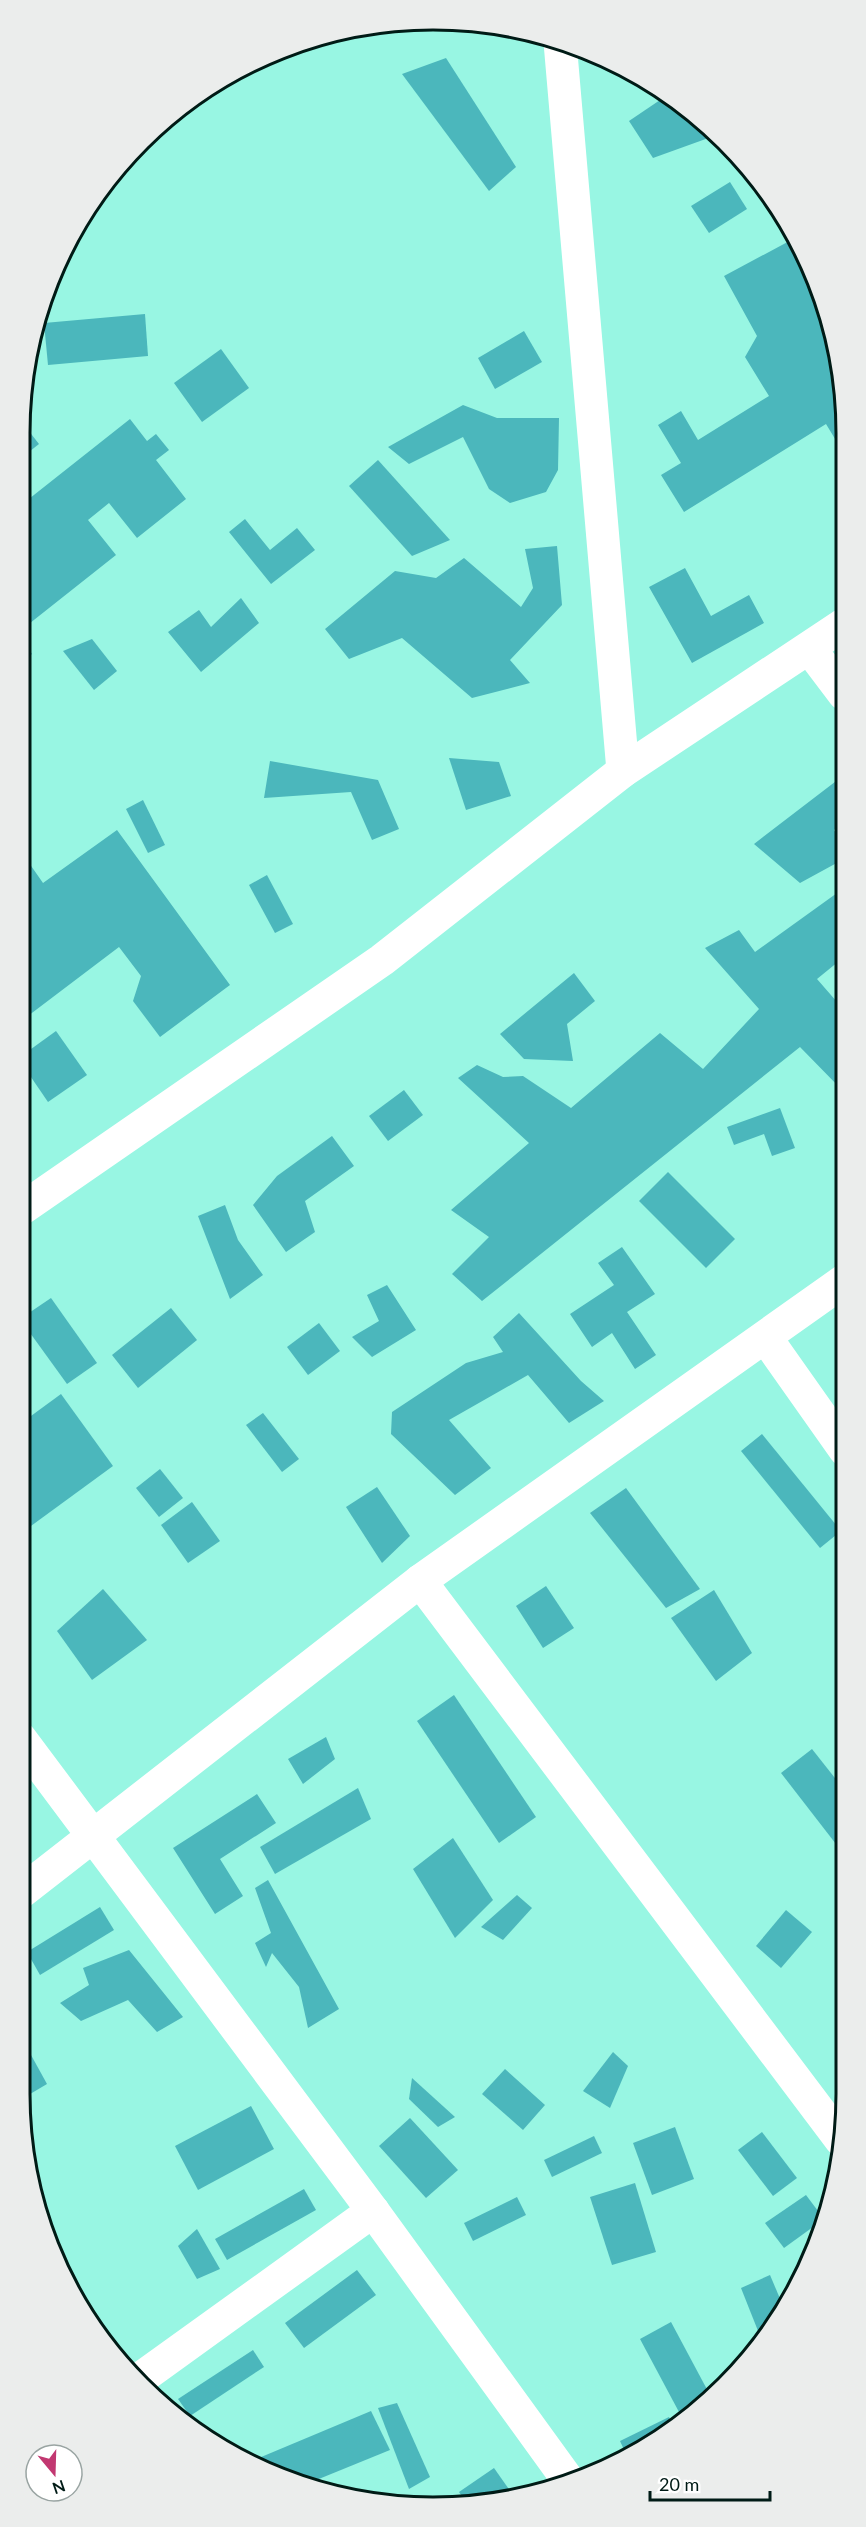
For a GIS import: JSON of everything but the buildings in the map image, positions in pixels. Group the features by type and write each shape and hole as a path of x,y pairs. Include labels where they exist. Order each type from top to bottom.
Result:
{"street":[{"path":"561,50 623,771"},
{"path":"30,1203 382,960 623,771 836,630"},
{"path":"810,649 836,683"},
{"path":"30,1885 420,1581 836,1287"},
{"path":"766,1338 836,1437"},
{"path":"420,1581 834,2132"},
{"path":"30,1752 373,2211 564,2476"},
{"path":"145,2375 373,2211"}]}
